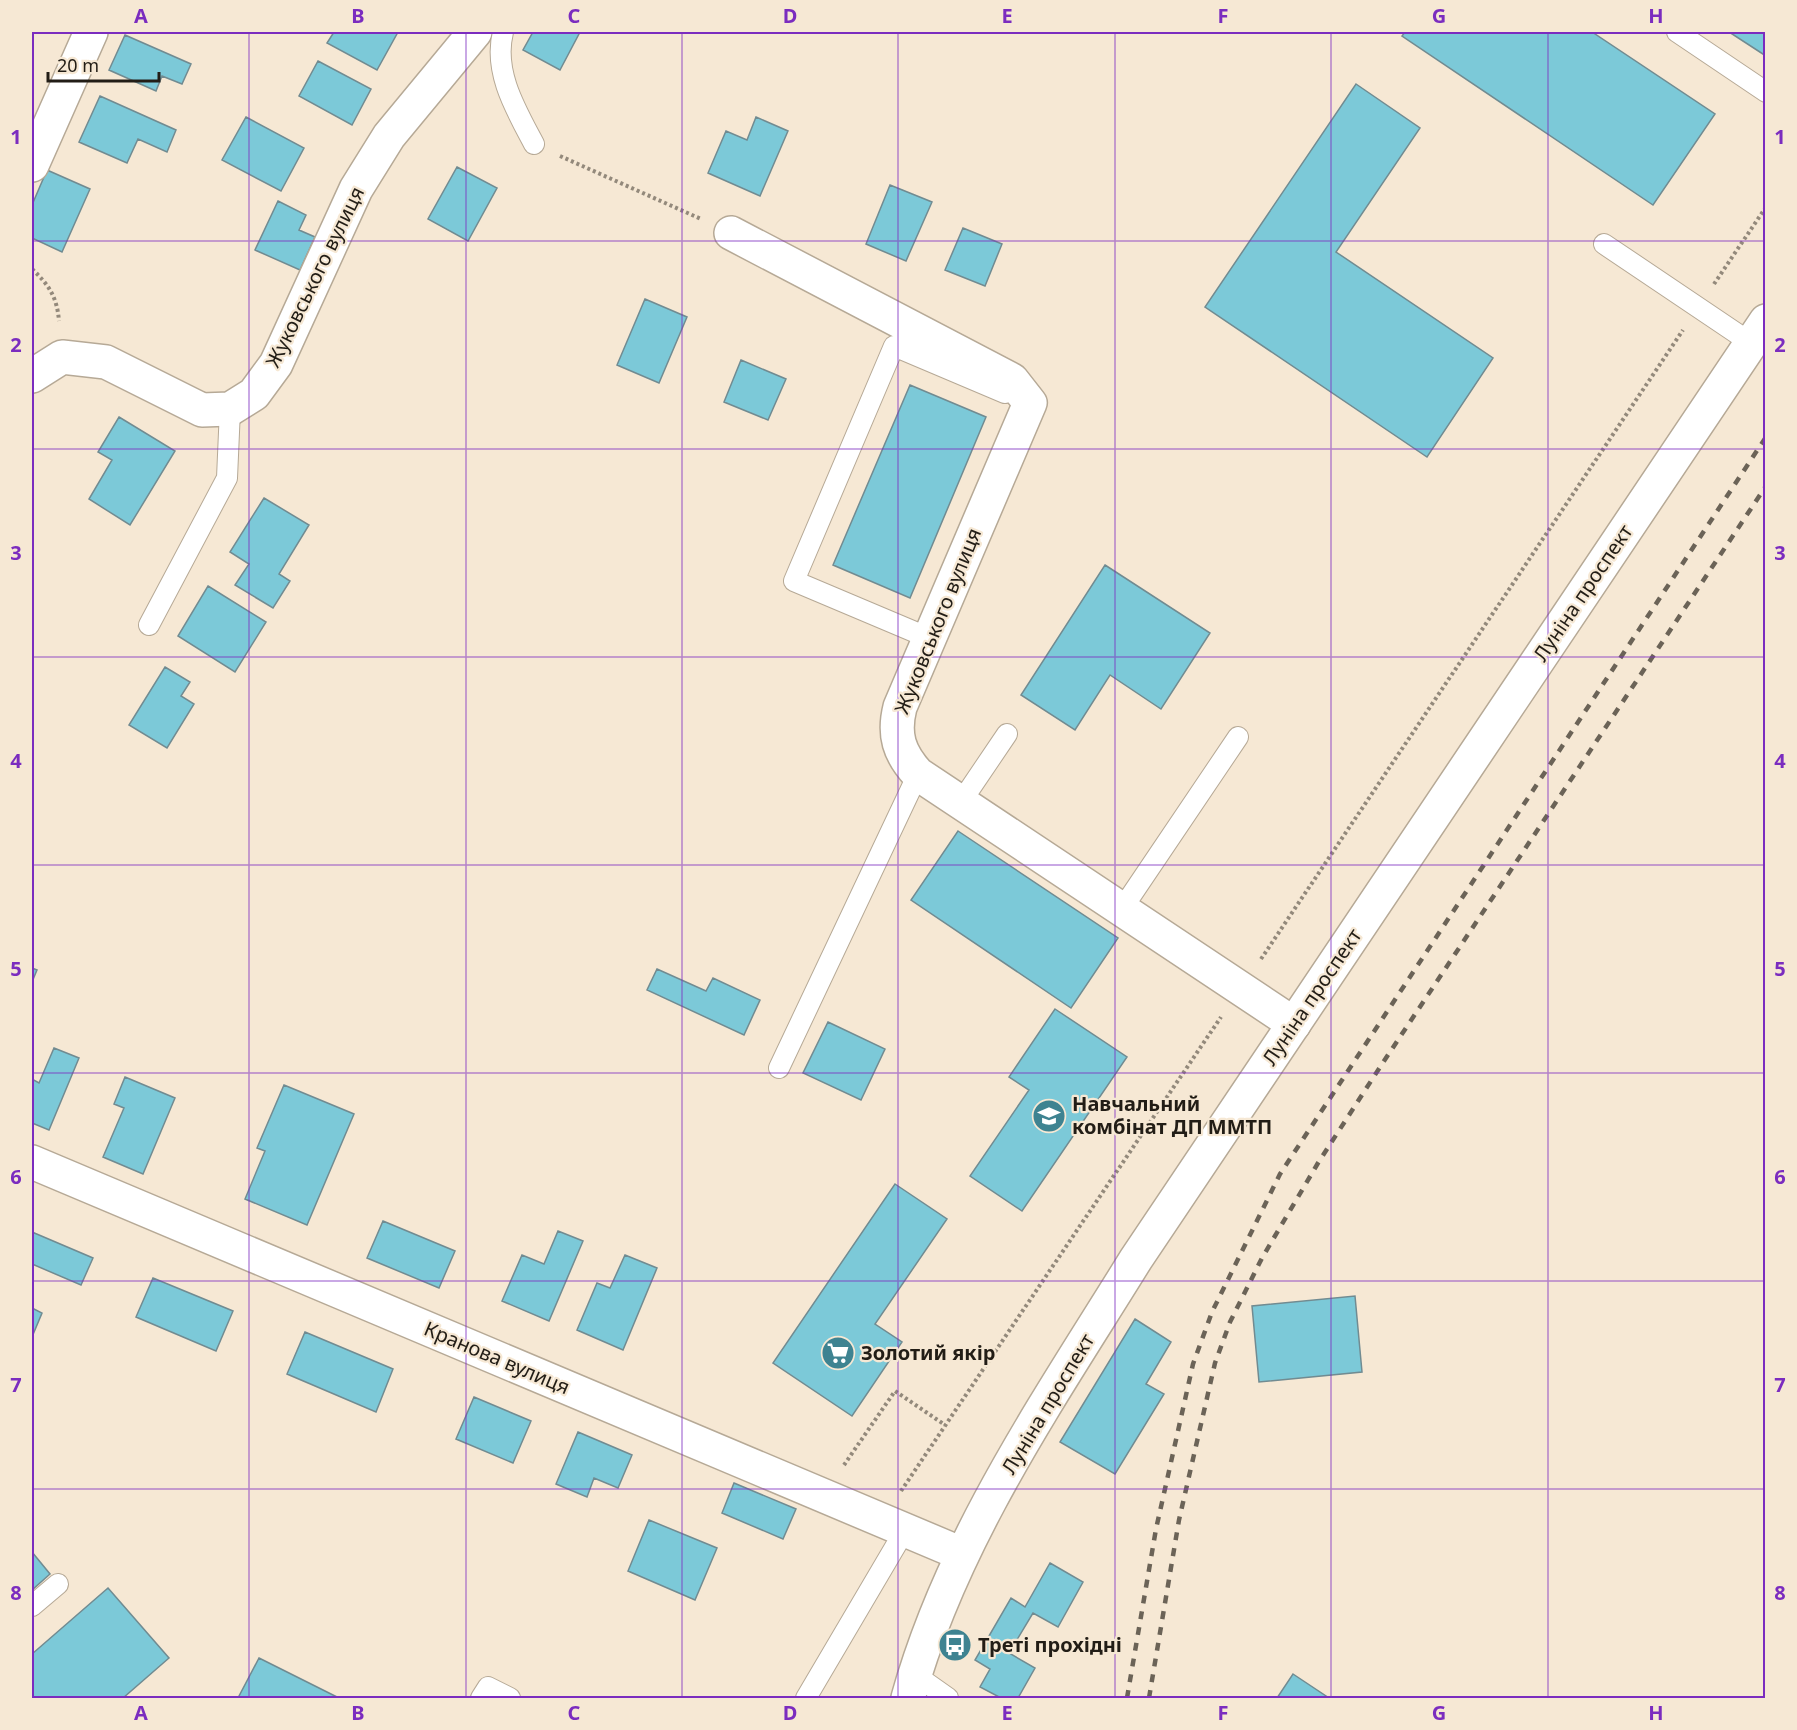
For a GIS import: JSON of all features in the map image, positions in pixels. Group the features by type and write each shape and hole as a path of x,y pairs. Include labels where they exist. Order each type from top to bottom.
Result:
{"street":[{"path":"32,165 91,32"},
{"name":"Жуковського вулиця","path":"230,409 254,394 276,364 356,189 389,136 475,32"},
{"path":"731,233 1011,380 1030,403"},
{"name":"Луніна проспект","path":"911,1686 962,1554 1046,1405 1136,1259 1758,332"},
{"path":"32,376 62,357 106,362 202,410 230,409"},
{"name":"Жуковського вулиця","path":"1030,403 900,707 896,725 898,743 905,760 918,774 1294,1024"},
{"name":"Кранова вулиця","path":"32,1162 962,1554"}],"lane":[{"path":"503,32 500,43 507,94 534,144"},
{"path":"1677,32 1766,92"},
{"path":"1604,244 1698,308 1758,332"},
{"path":"929,638 794,582 889,356 894,346 1030,403"},
{"path":"149,625 227,478 230,409"},
{"path":"961,802 1007,734"},
{"path":"1122,909 1238,737"},
{"path":"778,1068 918,774"},
{"path":"806,1698 893,1525"},
{"path":"32,1606 58,1584"},
{"path":"911,1686 948,1698"},
{"path":"481,1698 488,1687 510,1698"}],"path":[{"path":"534,144 731,233"},
{"path":"893,1525 945,1425 1766,207"},
{"path":"32,269 48,284 57,302 62,357"},
{"path":"824,1496 895,1391 945,1425"}],"building":[{"path":"334,32 398,32 377,70 327,43"},
{"path":"533,32 580,32 560,70 523,50"},
{"path":"1405,32 1592,32 1715,114 1653,205 1402,36"},
{"path":"1729,32 1766,32 1766,56"},
{"path":"125,35 191,64 182,84 162,76 156,91 109,70"},
{"path":"318,61 371,89 352,125 299,96"},
{"path":"1356,84 1420,128 1336,252 1493,358 1427,457 1205,307"},
{"path":"100,96 176,130 167,152 138,139 127,163 79,142"},
{"path":"246,117 304,148 281,191 222,160"},
{"path":"756,117 788,131 760,196 708,173 726,131 747,140"},
{"path":"457,167 497,188 468,241 428,219"},
{"path":"47,170 90,189 62,252 32,238 32,205"},
{"path":"890,185 932,202 906,261 866,244"},
{"path":"278,201 306,215 299,230 315,237 300,270 255,250"},
{"path":"963,228 1002,244 985,286 945,270"},
{"path":"645,299 687,317 659,383 617,365"},
{"path":"741,360 786,379 768,420 724,402"},
{"path":"910,385 986,417 910,598 833,565"},
{"path":"119,417 175,451 130,525 89,499 112,460 98,452"},
{"path":"264,498 309,525 279,574 290,581 273,608 235,585 249,564 230,552"},
{"path":"1105,565 1210,633 1161,709 1110,675 1075,730 1021,695"},
{"path":"208,586 266,622 235,672 178,636"},
{"path":"165,667 190,682 181,696 194,704 167,748 129,725"},
{"path":"958,831 1118,938 1071,1008 911,900"},
{"path":"32,968 37,970 32,982"},
{"path":"657,969 706,991 713,978 760,1000 744,1035 647,990"},
{"path":"1055,1009 1127,1057 1022,1211 970,1176 1029,1090 1009,1077"},
{"path":"828,1022 885,1049 861,1100 803,1073"},
{"path":"54,1048 79,1058 49,1130 32,1123 32,1079 39,1083"},
{"path":"125,1077 175,1098 143,1174 103,1157 124,1108 114,1104"},
{"path":"284,1085 354,1114 307,1225 245,1199 265,1151 257,1148"},
{"path":"895,1184 947,1219 875,1324 902,1342 852,1416 773,1363"},
{"path":"383,1221 455,1251 439,1288 367,1258"},
{"path":"558,1231 583,1241 549,1321 502,1301 522,1255 544,1264"},
{"path":"32,1232 93,1258 81,1285 32,1264"},
{"path":"625,1255 657,1268 623,1350 577,1330 597,1283 610,1288"},
{"path":"153,1278 233,1311 216,1351 136,1317"},
{"path":"1355,1296 1362,1372 1259,1382 1252,1306"},
{"path":"32,1308 42,1313 32,1337"},
{"path":"1135,1319 1171,1342 1146,1384 1164,1394 1115,1474 1060,1442"},
{"path":"305,1332 393,1369 376,1412 287,1374"},
{"path":"474,1397 531,1421 513,1463 456,1439"},
{"path":"578,1432 632,1455 618,1488 594,1478 587,1497 556,1484"},
{"path":"734,1483 796,1509 783,1539 722,1513"},
{"path":"649,1520 717,1548 695,1600 628,1571"},
{"path":"32,1552 50,1574 32,1590"},
{"path":"1050,1563 1083,1582 1058,1627 1033,1613 1009,1653 1035,1668 1018,1698 1001,1698 980,1687 990,1669 975,1660 1011,1598 1025,1607"},
{"path":"108,1588 169,1658 123,1698 32,1698 32,1654"},
{"path":"259,1658 339,1698 238,1698"},
{"path":"1293,1674 1329,1698 1277,1698"}],"railway":[{"path":"1127,1698 1156,1529 1193,1364 1212,1312 1280,1174 1766,437"},
{"path":"1149,1698 1179,1520 1215,1363 1230,1322 1262,1258 1318,1163 1382,1064 1766,486"}],"place":[{"name":"Навчальний комбінат ДП ММТП","path":"1049,1116"},
{"name":"Золотий якір","path":"838,1353"},
{"name":"Треті прохідні","path":"955,1645"}]}
